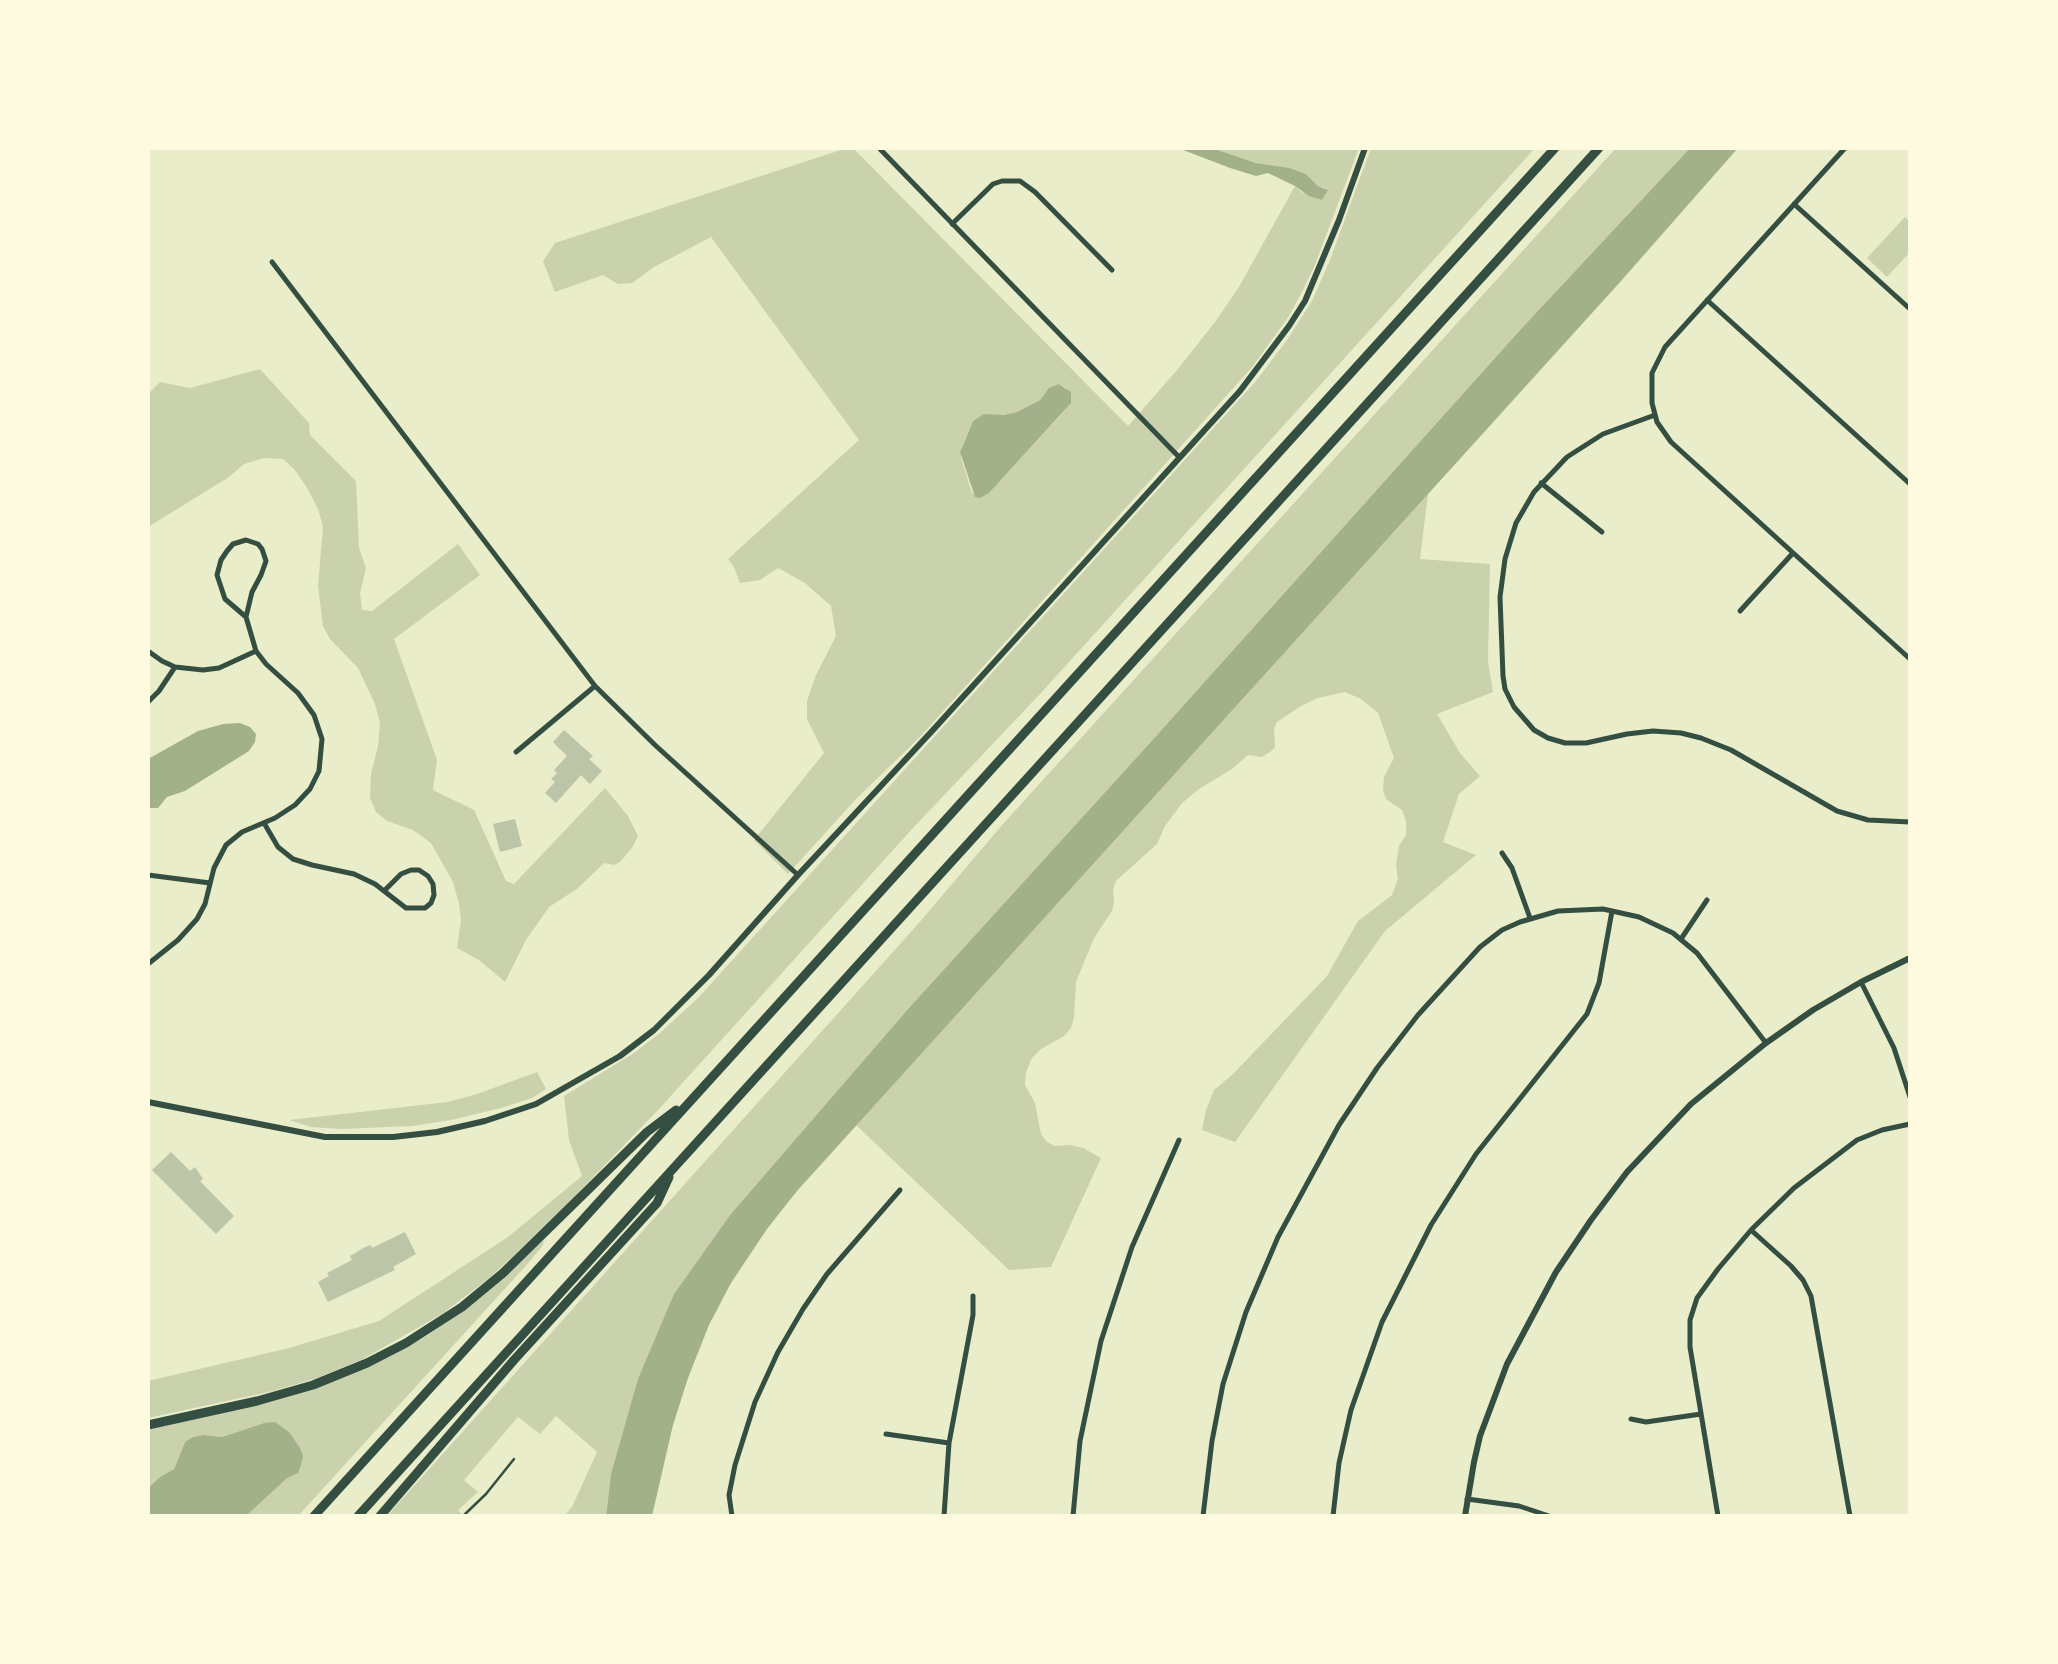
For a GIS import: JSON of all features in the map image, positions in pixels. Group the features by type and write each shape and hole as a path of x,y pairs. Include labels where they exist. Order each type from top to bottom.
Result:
{"highway":[{"path":"314,1516 1555,148"},
{"path":"358,1516 1599,148"},
{"path":"148,1425 313,1385 406,1343 492,1282 648,1132 698,1092"},
{"path":"380,1516 514,1360 657,1203 673,1167"}],"street":[{"path":"878,148 1179,458"},
{"path":"148,1102 298,1133 347,1138 437,1132 516,1112 580,1081 654,1030 710,975 1240,390 1305,301 1365,148"},
{"path":"1845,148 1671,339 1656,362 1650,390 1654,415 1671,442 1910,659"},
{"path":"952,224 993,184 1020,181 1112,270"},
{"path":"1794,204 1910,310"},
{"path":"272,262 595,686 798,874"},
{"path":"1707,300 1910,484"},
{"path":"1654,415 1603,434 1560,462 1522,512 1511,536 1500,585 1504,683 1514,707 1528,724 1548,738 1566,743 1644,732 1690,735 1731,750 1837,810 1868,820 1910,822"},
{"path":"1541,483 1602,532"},
{"path":"148,964 189,929 205,904 214,868 226,846 242,832 295,805 320,771 320,726 306,702 256,651 246,617 266,561 258,544 246,540 227,550 218,576 224,599 246,617"},
{"path":"1740,611 1793,553"},
{"path":"148,650 175,667 212,670 256,651"},
{"path":"148,702 160,692 175,667"},
{"path":"516,752 595,686"},
{"path":"264,822 278,847 293,859 354,874 406,908 425,908 434,895 433,884 420,870 400,874 384,891"},
{"path":"1502,852 1530,918"},
{"path":"148,875 210,883"},
{"path":"1681,938 1708,900"},
{"path":"1203,1516 1217,1411 1237,1338 1266,1263 1304,1186 1358,1096 1418,1014 1480,947 1502,930 1530,918 1569,909 1612,910 1655,924 1681,938 1710,967 1766,1043"},
{"path":"1332,1516 1350,1410 1388,1309 1431,1225 1476,1154 1587,1014 1599,983 1612,910"},
{"path":"1465,1516 1474,1462 1498,1386 1556,1272 1614,1188 1691,1104 1727,1072 1813,1010 1910,958"},
{"path":"1861,982 1899,1059 1910,1097"},
{"path":"1718,1516 1690,1347 1692,1312 1704,1287 1794,1188 1850,1144 1872,1133 1910,1124"},
{"path":"1073,1516 1083,1426 1101,1341 1132,1248 1179,1140"},
{"path":"732,1516 730,1489 734,1464 755,1402 778,1352 827,1274 900,1190"},
{"path":"1752,1230 1798,1273 1811,1296 1850,1516"},
{"path":"944,1516 949,1443 973,1315 973,1296"},
{"path":"1631,1420 1650,1422 1701,1414"},
{"path":"886,1434 949,1443"},
{"path":"1467,1499 1519,1506 1549,1516"}],"lane":[{"path":"463,1516 514,1459"}],"shaded area":[{"path":"853,148 1128,426 1215,322 1295,186 1303,193 1327,189 1290,168 1256,163 1212,148 1359,148 1302,292 1253,366 920,737 856,799 788,874 754,840 824,753 807,719 807,701 836,636 831,606 805,583 778,568 760,580 740,583 728,559 859,440 711,237 632,283 618,284 603,275 555,292 543,261 555,243","holes":["1059,384 1067,388 1065,410 989,493 972,493 961,448 973,421 1017,412"]},
{"path":"1178,148 1212,148 1256,163 1290,168 1328,190 1322,200 1268,173 1256,176"},
{"path":"1371,148 1535,148 659,1109 510,1259 442,1314 361,1360 273,1391 148,1418 148,1381 289,1348 379,1321 508,1237 582,1176 569,1140 564,1096 634,1053 699,997 1256,381 1312,301"},
{"path":"1616,148 1690,148 1521,329 908,1009 730,1215 674,1294 611,1474 606,1516 564,1516 597,1452 556,1416 540,1434 518,1417 464,1480 478,1492 458,1510 463,1516 387,1516 918,924 1003,824"},
{"path":"1690,148 1738,148 797,1191 731,1283 709,1325 673,1425 652,1516 606,1516 611,1474 638,1379 674,1294 730,1215 908,1009 1521,329"},
{"path":"1905,217 1910,222 1910,252 1887,277 1867,258"},
{"path":"260,369 309,423 310,435 356,481 359,548 366,568 360,593 362,610 372,611 458,544 480,575 394,639 437,760 433,790 474,810 506,881 514,884 605,788 628,816 638,836 620,862 604,863 577,889 549,907 526,940 505,982 457,948 459,904 453,882 431,843 413,830 387,821 376,812 370,798 380,723 358,668 323,626 318,586 323,526 318,509 294,469 283,459 264,458 244,464 148,527 148,394 160,382 190,388"},
{"path":"1059,384 1071,392 1071,403 989,493 975,497 960,452 973,421 984,414 1017,412"},
{"path":"1428,494 1420,559 1490,564 1488,661 1493,692 1437,714 1460,753 1480,776 1459,794 1443,842 1476,855 1385,931 1235,1142 1202,1130 1214,1090 1327,976 1358,921 1392,895 1406,821 1402,810 1386,799 1383,790 1384,777 1394,758 1378,713 1345,692 1318,698 1277,722 1275,747 1270,752 1262,757 1248,755 1182,803 1157,844 1116,881 1112,911 1094,938 1076,982 1071,1028 1041,1049 1026,1072 1025,1085 1047,1142 1083,1148 1101,1158 1051,1267 1009,1270 856,1125"},
{"path":"240,723 256,734 249,751 185,791 167,797 158,808 148,808 148,759 198,731"},
{"path":"537,1072 546,1089 532,1098 451,1120 342,1129 311,1127 289,1120 448,1102"},
{"path":"544,1240 531,1260 298,1516 246,1516 287,1477 297,1473 300,1448 291,1438 264,1423 222,1437 204,1435 185,1442 174,1469 148,1488 148,1429 350,1374 389,1357 468,1307"},
{"path":"275,1422 289,1432 300,1448 301,1465 298,1473 287,1478 246,1516 148,1516 148,1488 174,1469 185,1442 204,1435 222,1437"}],"building":[{"path":"564,730 593,756 589,759 602,771 590,784 581,775 556,803 545,793 555,782 551,779 557,773 554,770 567,756 553,742"},
{"path":"515,819 522,846 500,852 493,824"},
{"path":"171,1152 190,1171 195,1167 203,1179 200,1181 234,1216 216,1234 152,1170"},
{"path":"405,1232 416,1254 393,1267 395,1270 328,1302 318,1282 329,1276 327,1273 352,1260 350,1256 365,1247 372,1248"}]}
